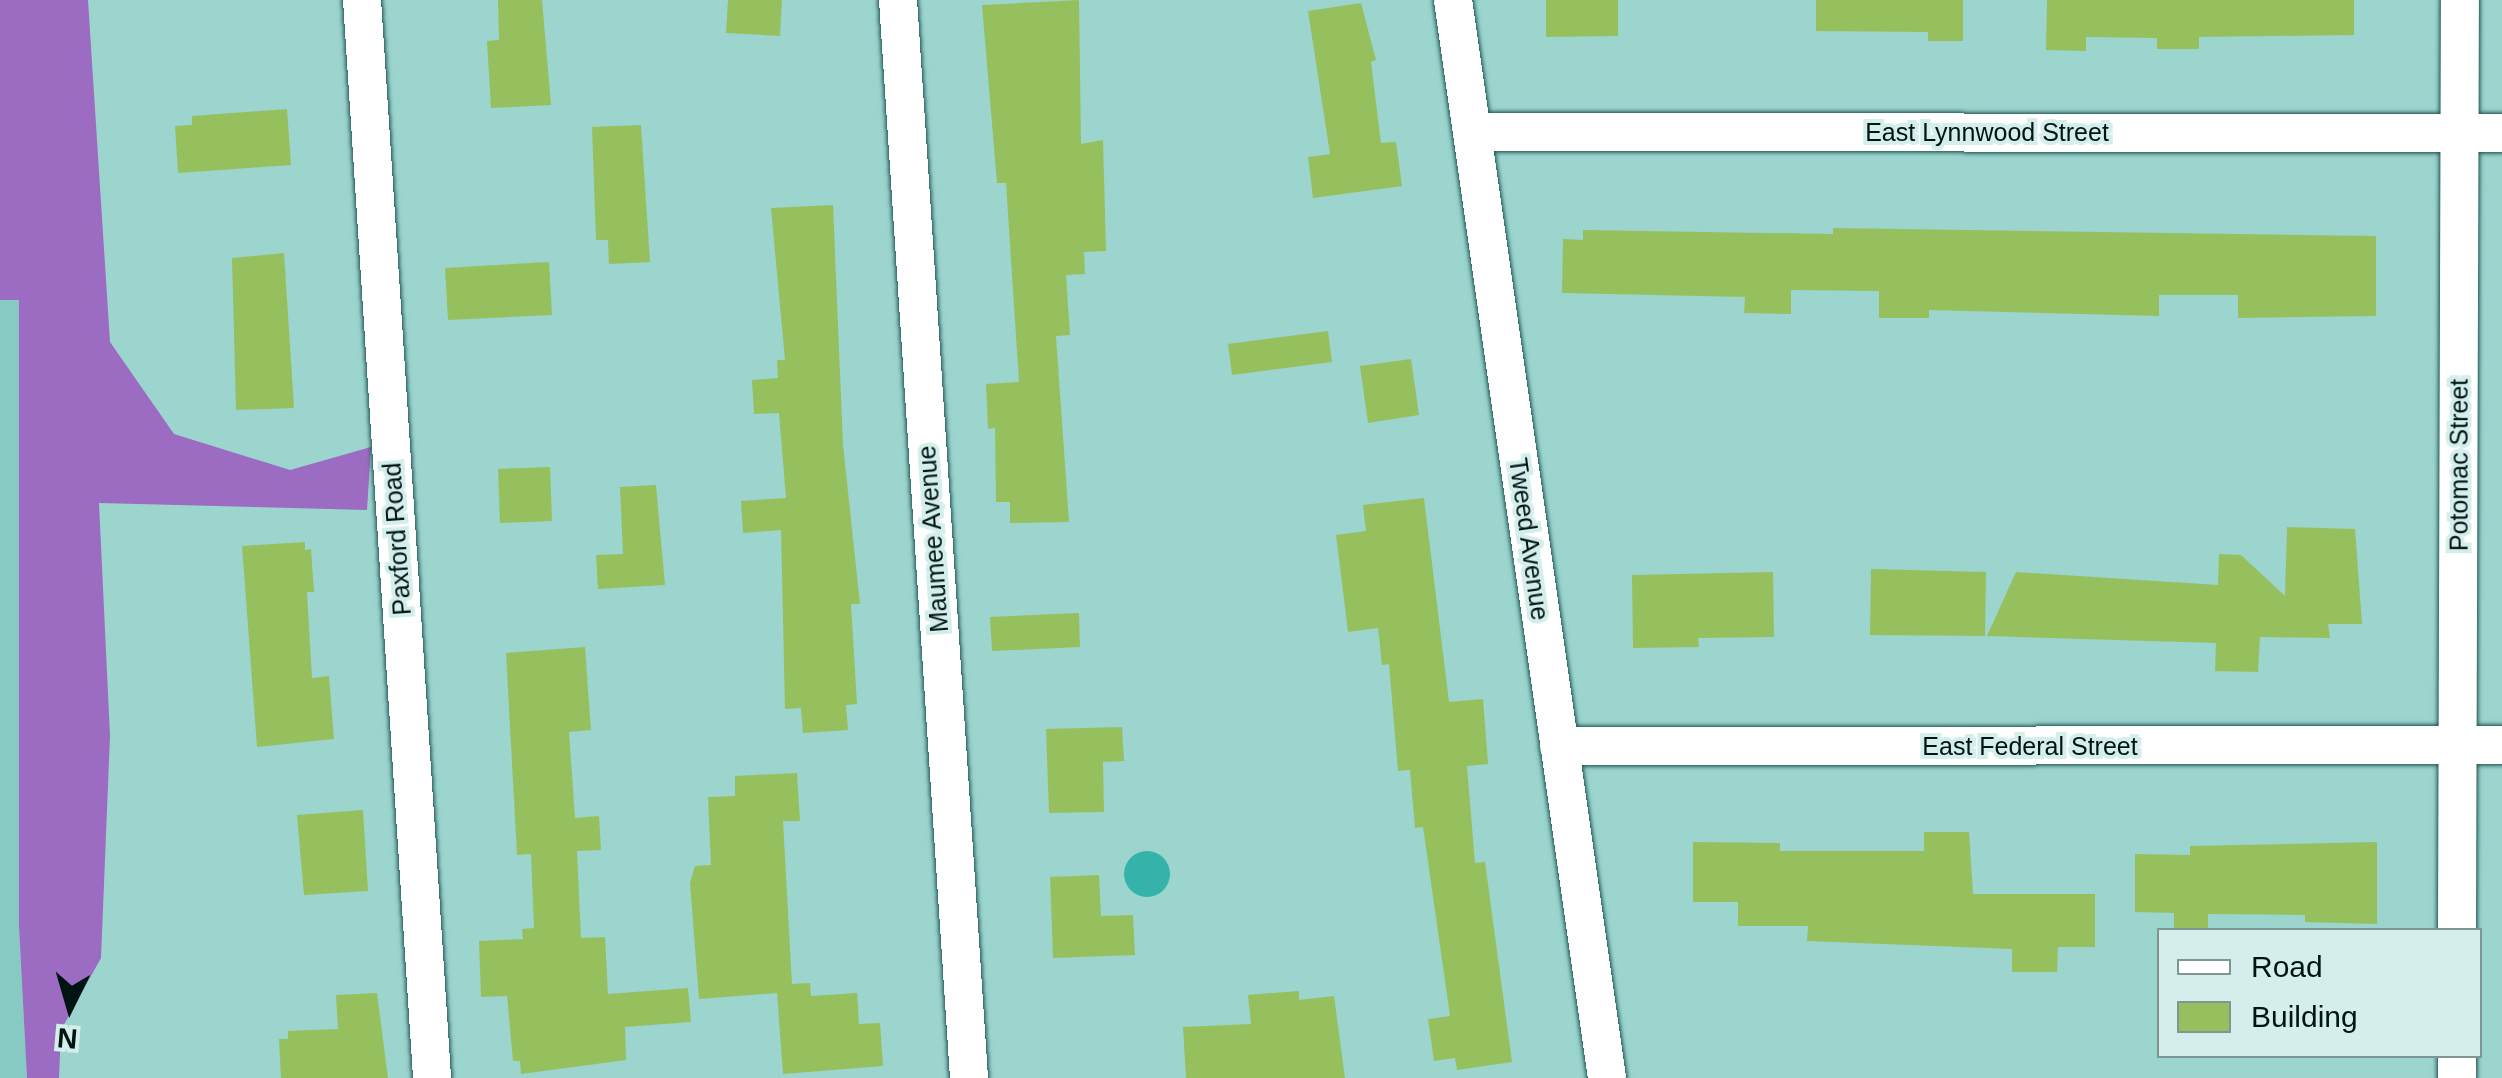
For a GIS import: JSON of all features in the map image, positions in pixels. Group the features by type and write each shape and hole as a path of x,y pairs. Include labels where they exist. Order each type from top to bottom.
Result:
{"street":[{"name":"Paxford Road","path":"362,0 432,1078"},
{"name":"Maumee Avenue","path":"898,0 969,1078"},
{"name":"Tweed Avenue","path":"1453,0 1607,1078"},
{"name":"Potomac Street","path":"2457,928 2460,0"},
{"name":"East Lynnwood Street","path":"1472,132 2502,132"},
{"name":"East Federal Street","path":"1559,746 2502,744"}],"shaded area":[{"path":"0,0 88,0 110,342 174,434 290,470 371,447 367,510 99,503 110,736 101,958 61,1030 59,1078 27,1078 19,926 19,300 0,300"},
{"path":"0,300 19,300 19,926 27,1078 0,1078"},
{"path":"1147,851 1163,858 1170,874 1163,890 1147,897 1131,890 1124,874 1131,858"}],"building":[{"path":"498,0 542,0 551,105 491,108 487,41 499,40"},
{"path":"728,0 782,0 780,36 726,33"},
{"path":"1079,0 1081,144 1103,140 1106,251 1084,252 1085,274 1066,275 1070,335 1056,336 1069,522 1010,523 1010,502 996,502 995,428 988,429 986,384 1019,382 1006,183 997,183 982,5"},
{"path":"1546,0 1618,0 1618,36 1546,37"},
{"path":"1816,0 1963,0 1963,41 1928,41 1928,32 1816,31"},
{"path":"2047,0 2354,0 2354,35 2199,37 2199,49 2157,49 2157,38 2086,37 2086,51 2046,50"},
{"path":"1361,3 1376,60 1371,62 1381,143 1396,142 1402,186 1313,198 1308,157 1330,154 1308,11"},
{"path":"287,109 291,165 178,173 175,126 192,125 192,116"},
{"path":"641,125 650,262 609,264 608,240 596,240 592,127"},
{"path":"833,205 843,445 860,604 851,604 857,704 846,705 848,730 803,733 801,708 785,709 781,530 743,533 741,501 786,498 779,413 754,414 752,380 778,378 777,360 785,360 771,208"},
{"path":"1833,228 2376,236 2376,316 2238,318 2238,295 2159,295 2159,316 1929,310 1929,318 1879,318 1879,291 1791,290 1791,314 1744,313 1745,297 1562,293 1563,239 1583,240 1583,230 1833,234"},
{"path":"284,253 294,408 236,410 232,258"},
{"path":"549,262 552,315 448,320 445,268"},
{"path":"1328,331 1332,362 1232,375 1228,344"},
{"path":"1411,359 1419,415 1368,423 1360,366"},
{"path":"550,467 552,521 500,523 498,469"},
{"path":"656,485 665,585 598,589 596,555 623,554 620,487"},
{"path":"1424,498 1449,702 1483,699 1488,764 1467,766 1475,863 1485,862 1512,1062 1457,1070 1455,1058 1434,1061 1428,1019 1450,1016 1423,827 1415,828 1410,770 1398,771 1389,664 1382,665 1378,628 1348,632 1336,535 1366,531 1363,505"},
{"path":"2287,527 2355,529 2362,624 2328,624 2330,638 2260,637 2258,672 2215,671 2216,643 1987,636 2016,572 2218,585 2219,554 2241,555 2285,596"},
{"path":"305,542 305,550 311,549 314,592 307,592 312,678 329,676 334,739 257,747 242,546"},
{"path":"1871,569 1986,572 1985,636 1870,635"},
{"path":"1773,572 1774,637 1698,638 1699,647 1633,648 1632,575"},
{"path":"1079,613 1080,647 992,651 990,617"},
{"path":"585,647 591,730 569,732 575,818 599,816 601,850 577,851 581,938 605,937 608,994 688,988 691,1022 625,1027 626,1060 521,1074 520,1061 513,1061 507,996 481,997 479,941 523,939 522,929 534,928 531,854 517,855 506,653"},
{"path":"1122,727 1124,761 1103,762 1104,812 1049,813 1046,729"},
{"path":"797,773 800,821 783,821 792,984 810,983 811,996 857,993 859,1024 880,1023 883,1066 783,1074 777,993 699,999 690,883 695,866 711,865 708,797 735,796 735,776"},
{"path":"363,810 368,891 304,895 297,815"},
{"path":"1924,832 1969,832 1973,894 2095,894 2095,947 2058,947 2057,972 2012,972 2012,949 1807,941 1808,926 1738,926 1738,902 1693,902 1693,842 1780,843 1780,851 1924,851"},
{"path":"2377,842 2377,924 2305,922 2305,915 2208,914 2208,928 2174,928 2174,913 2135,912 2135,854 2190,855 2190,846"},
{"path":"1099,875 1101,916 1133,915 1135,955 1053,958 1050,877"},
{"path":"1299,991 1299,1000 1334,996 1345,1078 1186,1078 1183,1027 1251,1024 1248,995"},
{"path":"377,993 388,1078 281,1078 279,1039 288,1039 288,1031 338,1029 336,995"}]}
